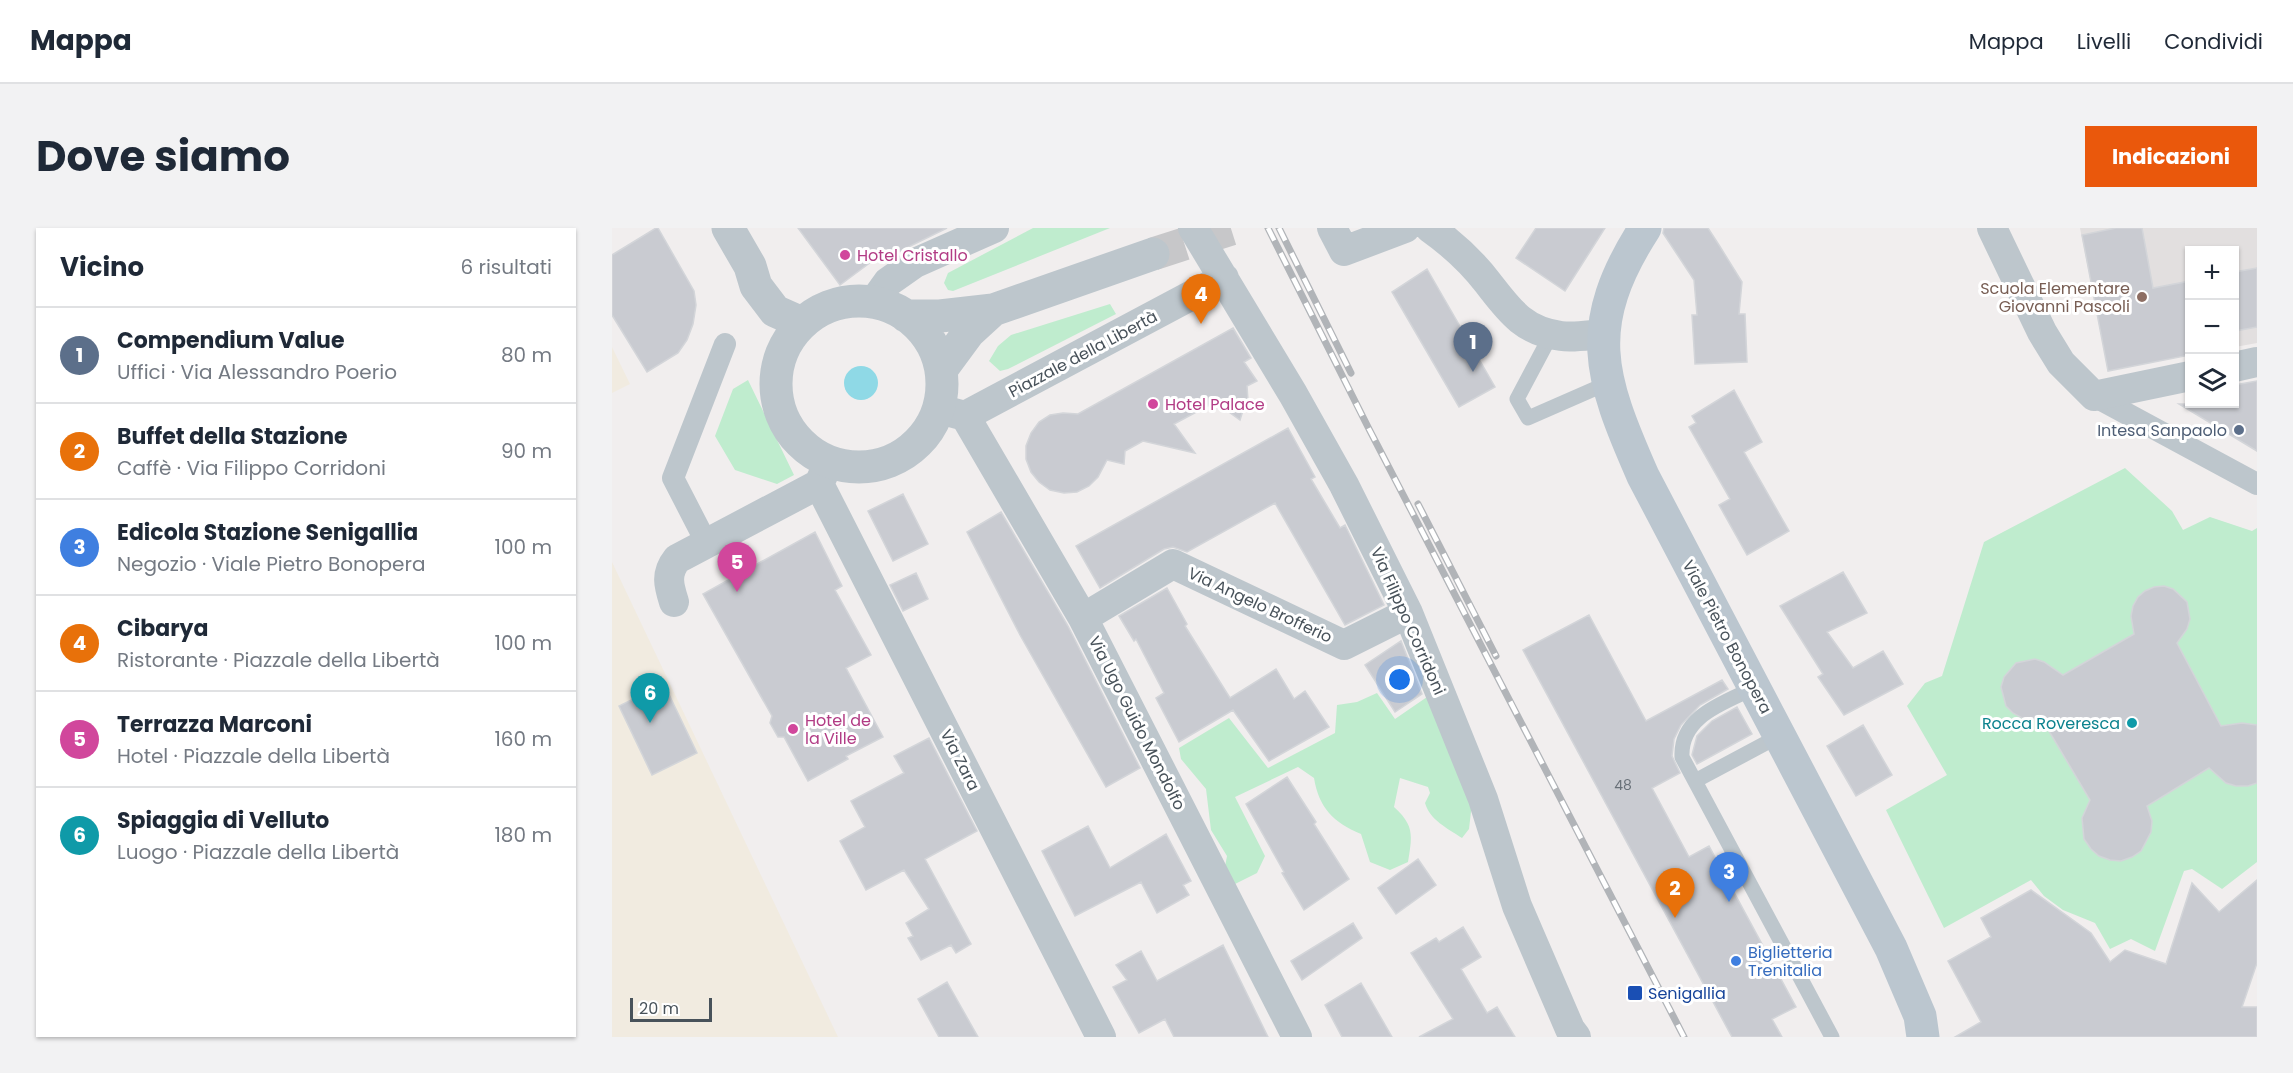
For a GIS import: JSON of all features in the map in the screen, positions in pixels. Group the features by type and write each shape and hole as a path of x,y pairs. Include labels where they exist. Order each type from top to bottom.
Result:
{"main road":[{"name":"Viale Pietro Bonopera","path":"1645,228 1611,293 1604,316 1603,334 1608,383 1622,427 1643,476 1891,948 1920,1016 1923,1037"}],"street":[{"path":"728,228 750,266 756,286 775,311 802,323"},
{"path":"873,303 888,282 915,263 994,228"},
{"name":"Via Filippo Corridoni","path":"1193,228 1344,485 1408,613 1483,799 1516,906 1567,1034"},
{"path":"1332,228 1344,251 1405,228"},
{"path":"1430,228 1461,255 1488,282 1511,313 1527,325 1551,335 1563,337 1603,334"},
{"path":"1992,228 2042,332 2061,363 2094,396 2257,484"},
{"path":"906,316 940,316 993,310 1153,254"},
{"name":"Piazzale della Libertà","path":"952,413 1224,279"},
{"name":"Via Zara","path":"824,473 880,465 903,455 922,439 932,425 952,413 932,346 924,333 906,316 891,308 873,303 850,302 829,307 802,323 787,344 777,370 778,401 784,421 798,440 811,452 824,473 1101,1037"},
{"path":"941,370 969,332 993,310"},
{"path":"707,544 673,478 725,344"},
{"path":"2239,366 2257,362"},
{"path":"2094,396 2185,377"},
{"name":"Via Ugo Guido Mondolfo","path":"952,413 1083,618 1297,1037"},
{"path":"674,602 668,580 672,566 677,560 824,473"},
{"name":"Via Angelo Brofferio","path":"1083,618 1173,564 1344,645 1408,613"}],"lane":[{"path":"1551,335 1517,399 1528,418 1608,383"},
{"path":"1754,688 1705,713 1693,722 1681,746 1682,757 1832,1037"},
{"path":"1695,781 1779,736"}],"shaded area":[{"name":"Scuola Elementare Giovanni Pascoli","path":"2080,228 2257,228 2257,343 2239,346 2239,246 2185,246 2185,356 2108,371"}],"green space":[{"path":"1033,228 1110,228 953,291 948,290 944,283 948,273"},
{"path":"1110,304 1116,314 1008,369 1000,371 989,361 998,346 1011,335"},
{"path":"748,380 794,475 777,484 735,470 715,436 733,389"},
{"path":"2125,468 2172,511 2183,530 2210,517 2252,531 2257,528 2257,862 2222,889 2192,869 2184,871 2155,951 2131,939 2110,949 2095,923 2063,910 2044,896 2031,880 1944,928 1886,810 1947,775 1907,706 1925,683 1942,676 1984,542"},
{"path":"1377,693 1395,719 1427,697 1472,803 1469,829 1462,838 1440,823 1427,809 1425,803 1430,793 1428,787 1400,778 1394,807 1406,820 1411,838 1408,862 1390,870 1370,862 1361,834 1329,813 1316,789 1314,778 1298,767 1235,797 1265,856 1257,873 1233,885 1224,872 1227,856 1211,830 1206,789 1181,759 1179,748 1229,718 1268,768 1335,733 1337,705 1357,702"}],"sand":[{"path":"612,347 630,384 612,393"},
{"path":"612,562 838,1037 612,1037"}],"water":[{"path":"861,366 873,371 878,383 873,395 861,400 849,395 844,383 849,371"}],"building":[{"path":"656,228 694,291 696,305 693,324 687,340 678,353 647,372 612,315 612,255"},
{"name":"Hotel Cristallo","path":"798,228 947,228 886,258 883,253 840,285"},
{"path":"1536,228 1605,228 1565,291 1516,258"},
{"path":"1664,228 1708,228 1742,282 1739,314 1745,314 1747,362 1695,364 1692,315 1697,315 1694,280 1663,233"},
{"name":"Scuola Elementare Giovanni Pascoli","path":"2116,228 2142,228 2153,288 2185,282 2185,356 2108,371 2082,235"},
{"path":"2257,268 2257,327 2239,330 2239,300 2239,271"},
{"path":"1427,269 1495,387 1459,407 1392,292"},
{"path":"1233,328 1251,358 1244,362 1257,381 1247,386 1248,401 1240,420 1215,402 1174,424 1195,453 1143,441 1125,451 1124,464 1107,460 1098,477 1089,486 1077,492 1064,493 1050,490 1031,472 1026,459 1026,446 1039,422 1050,415 1078,414"},
{"name":"Intesa Sanpaolo","path":"2257,381 2257,451 2186,408 2239,408 2239,384"},
{"path":"1734,390 1762,442 1744,452 1789,531 1747,555 1719,505 1730,499 1689,427 1696,423 1692,416"},
{"path":"1288,428 1315,477 1311,479 1340,528 1345,525 1384,605 1345,625 1275,503 1187,552 1173,547 1164,549 1100,588 1076,546"},
{"path":"903,494 928,544 893,561 868,511"},
{"path":"1001,512 1068,626 1140,768 1106,787 1020,635 967,532"},
{"path":"815,532 842,586 835,590 871,655 846,668 883,737 846,756 848,759 808,781 784,737 778,737 770,723 772,716 703,594"},
{"path":"1843,572 1867,613 1827,632 1853,668 1883,651 1903,684 1844,715 1818,677 1823,674 1780,606"},
{"path":"916,573 928,599 903,611 890,585"},
{"name":"Rocca Roveresca","path":"2164,586 2173,589 2187,602 2190,619 2187,629 2177,643 2221,726 2242,723 2257,725 2257,783 2236,786 2226,783 2209,768 2147,806 2152,821 2151,832 2141,851 2121,861 2110,860 2099,856 2084,839 2082,818 2090,800 2043,721 2022,718 2013,713 2006,706 2001,687 2004,677 2016,663 2035,659 2044,662 2063,675 2134,634 2131,616 2138,597 2154,587"},
{"path":"1167,588 1187,624 1185,626 1230,698 1276,669 1294,699 1305,691 1329,727 1269,761 1233,710 1179,742 1156,698 1164,693 1136,639 1134,641 1119,616"},
{"name":"Senigallia","path":"1589,615 1646,721 1722,680 1728,689 1700,705 1681,725 1674,739 1672,756 1680,773 1652,788 1689,857 1709,846 1796,1007 1772,1019 1782,1037 1732,1037 1523,650"},
{"path":"1401,641 1422,694 1395,712 1365,665"},
{"path":"664,684 697,753 652,775 619,706"},
{"path":"1737,707 1752,734 1697,764 1692,755 1697,736 1712,721"},
{"path":"1863,725 1892,775 1856,796 1827,746"},
{"path":"929,738 977,831 925,859 971,944 956,953 951,945 921,960 908,938 913,936 906,923 929,909 904,870 866,890 840,841 865,827 851,801 904,773 894,756"},
{"path":"1287,777 1349,879 1304,910 1246,804"},
{"path":"1088,826 1110,868 1166,834 1191,881 1183,885 1189,895 1157,913 1141,882 1075,916 1042,851"},
{"path":"1418,859 1436,885 1396,914 1378,888"},
{"path":"2257,880 2257,963 2242,1007 2257,1007 2257,1037 1955,1037 1981,1022 1948,961 1991,937 1981,918 2031,890 2091,933 2110,962 2125,950 2166,964 2192,883 2219,912"},
{"path":"1353,923 1362,938 1302,980 1291,961"},
{"path":"1463,927 1481,957 1461,969 1487,1013 1497,1007 1515,1037 1419,1037 1453,1019 1411,953 1436,938 1439,942"},
{"path":"1223,945 1268,1037 1174,1037 1165,1019 1139,1033 1113,987 1127,980 1116,965 1141,951 1157,981"},
{"path":"947,982 978,1037 939,1037 918,999"},
{"path":"1361,983 1392,1037 1342,1037 1325,1005"}],"tunnel":[{"path":"1153,254 1234,228"}],"railway":[{"path":"1268,228 1369,429 1684,1037"},
{"path":"1279,228 1351,373"},
{"path":"1418,504 1496,656"}],"place":[{"name":"Hotel Cristallo","path":"845,255"},
{"name":"Scuola Elementare Giovanni Pascoli","path":"2142,297"},
{"name":"Cibarya","path":"1201,324"},
{"name":"Compendium Value","path":"1473,372"},
{"name":"Hotel Palace","path":"1153,404"},
{"name":"Intesa Sanpaolo","path":"2239,430"},
{"name":"Terrazza Marconi","path":"737,592"},
{"name":"Spiaggia di Velluto","path":"650,723"},
{"name":"Rocca Roveresca","path":"2132,723"},
{"name":"Hotel de la Ville","path":"793,729"},
{"name":"Edicola Stazione Senigallia","path":"1729,902"},
{"name":"Buffet della Stazione","path":"1675,918"},
{"name":"Biglietteria Trenitalia","path":"1736,961"},
{"name":"Senigallia","path":"1635,993"}]}
